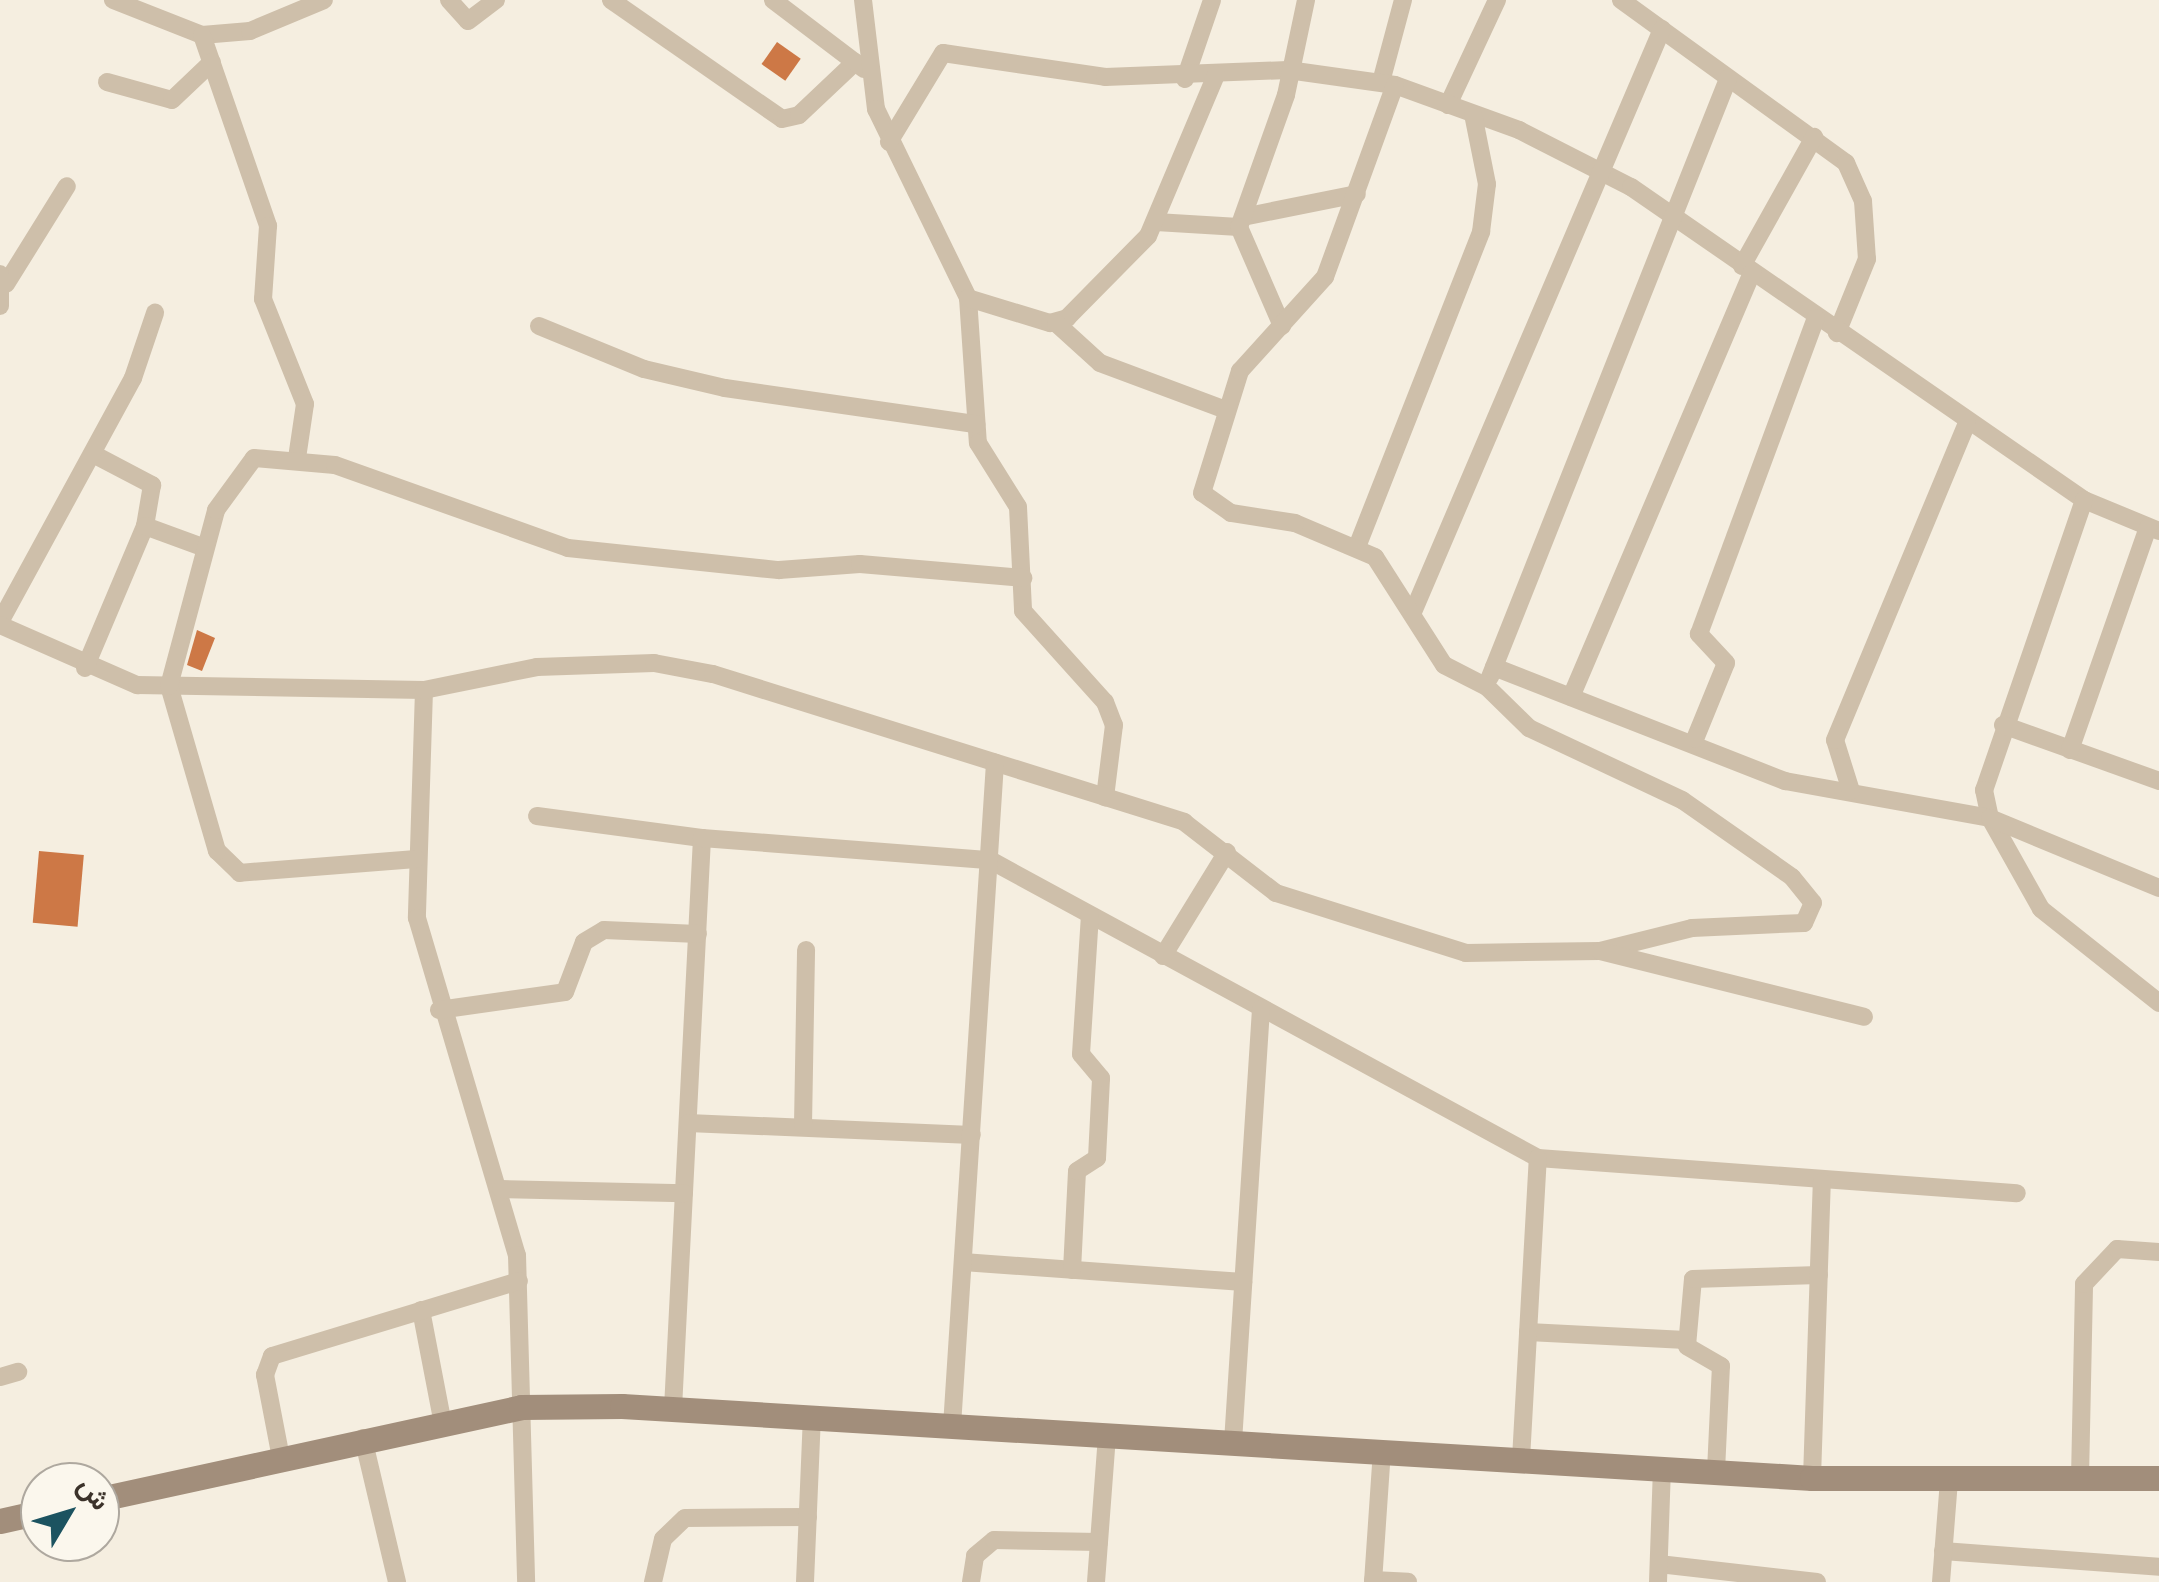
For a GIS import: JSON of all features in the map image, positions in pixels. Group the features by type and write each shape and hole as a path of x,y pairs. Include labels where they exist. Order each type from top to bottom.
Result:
{"main road":[{"path":"120,1494 363,1438 521,1407 673,1409 1812,1478 2159,1478"}],"street":[{"path":"112,0 202,35 250,31 324,0"},
{"path":"449,0 468,21 496,0"},
{"path":"611,0 782,119 799,116 861,67"},
{"path":"773,0 861,67"},
{"path":"863,0 861,67 889,142 968,298 976,424 983,456 1014,490 1029,623 1110,713 1116,761 1105,797"},
{"path":"1186,79 1212,0"},
{"path":"1282,326 1241,222 1306,0"},
{"path":"155,313 94,454 0,624 85,668 169,686 424,690 538,667 654,663 996,762 1200,828 1276,893 1426,946 1530,957 1600,951 1692,928 1792,928 1810,919 1814,903 1710,818 1558,746 1486,687 1429,651 1393,574 1357,547 1295,523 1231,513 1206,497 1203,477 1240,370 1325,277 1357,194 1388,83 1403,0"},
{"path":"1448,105 1497,0"},
{"path":"1620,0 1814,137 1857,182 1868,228 1858,288 1837,332"},
{"path":"1413,612 1599,168 1662,29"},
{"path":"202,35 268,226 264,300 305,404 297,458"},
{"path":"889,142 942,53 1062,74 1186,79 1288,70 1388,83 1473,114 1599,168 1967,424 2084,500 2154,529 2070,750"},
{"path":"106,82 172,100 212,62"},
{"path":"1056,323 1122,268 1156,222 1216,74"},
{"path":"1486,687 1667,215 1728,79"},
{"path":"1357,547 1481,232 1487,184 1473,114"},
{"path":"1571,697 1747,269 1814,137"},
{"path":"0,306 3,278 67,186"},
{"path":"1156,222 1241,222 1357,194"},
{"path":"968,298 1056,323 1100,364 1226,410"},
{"path":"1695,739 1726,663 1699,634 1816,318"},
{"path":"539,326 644,370 725,388 976,424"},
{"path":"1851,790 1836,740 1967,424"},
{"path":"85,668 144,526 152,485 94,454"},
{"path":"416,858 338,870 229,866 169,686 205,548 243,468 268,454 420,490 568,548 779,570 860,564 1022,578"},
{"path":"2084,500 1985,775 1990,818 2048,917 2159,1002"},
{"path":"144,526 205,548"},
{"path":"1494,667 1695,739 1785,781 1990,818 2159,888"},
{"path":"424,690 417,918 439,1010 501,1189 519,1281 526,1582"},
{"path":"2003,725 2159,782"},
{"path":"952,1426 996,762"},
{"path":"538,816 702,838 990,860 1538,1158 2016,1194"},
{"path":"673,1409 702,838"},
{"path":"1164,956 1226,852"},
{"path":"1072,1270 1077,1171 1097,1158 1101,1078 1082,1054 1090,915"},
{"path":"439,1010 565,992 584,942 604,930 698,934"},
{"path":"803,1125 806,950"},
{"path":"1600,951 1864,1017"},
{"path":"1233,1442 1261,1009"},
{"path":"688,1123 972,1134"},
{"path":"1521,1460 1538,1158"},
{"path":"1812,1478 1822,1182"},
{"path":"501,1189 684,1193"},
{"path":"2080,1478 2084,1284 2117,1249 2159,1252"},
{"path":"963,1262 1243,1282"},
{"path":"1686,1340 1699,1275 1819,1276"},
{"path":"281,1458 266,1362 519,1281"},
{"path":"421,1310 443,1424"},
{"path":"1528,1332 1686,1340 1721,1366 1716,1471"},
{"path":"805,1582 812,1417"},
{"path":"1096,1582 1106,1435"},
{"path":"363,1438 398,1582"},
{"path":"1382,1451 1373,1581 1408,1582"},
{"path":"1662,1468 1659,1573 1817,1582"},
{"path":"1941,1582 1949,1480"},
{"path":"652,1582 663,1540 684,1518 808,1516"},
{"path":"971,1582 975,1556 994,1540 1099,1542"},
{"path":"1944,1551 2159,1567"}],"building":[{"path":"777,42 801,59 785,81 762,64"},
{"path":"197,630 215,638 202,671 187,665"},
{"path":"39,851 84,855 78,927 33,923"}]}
